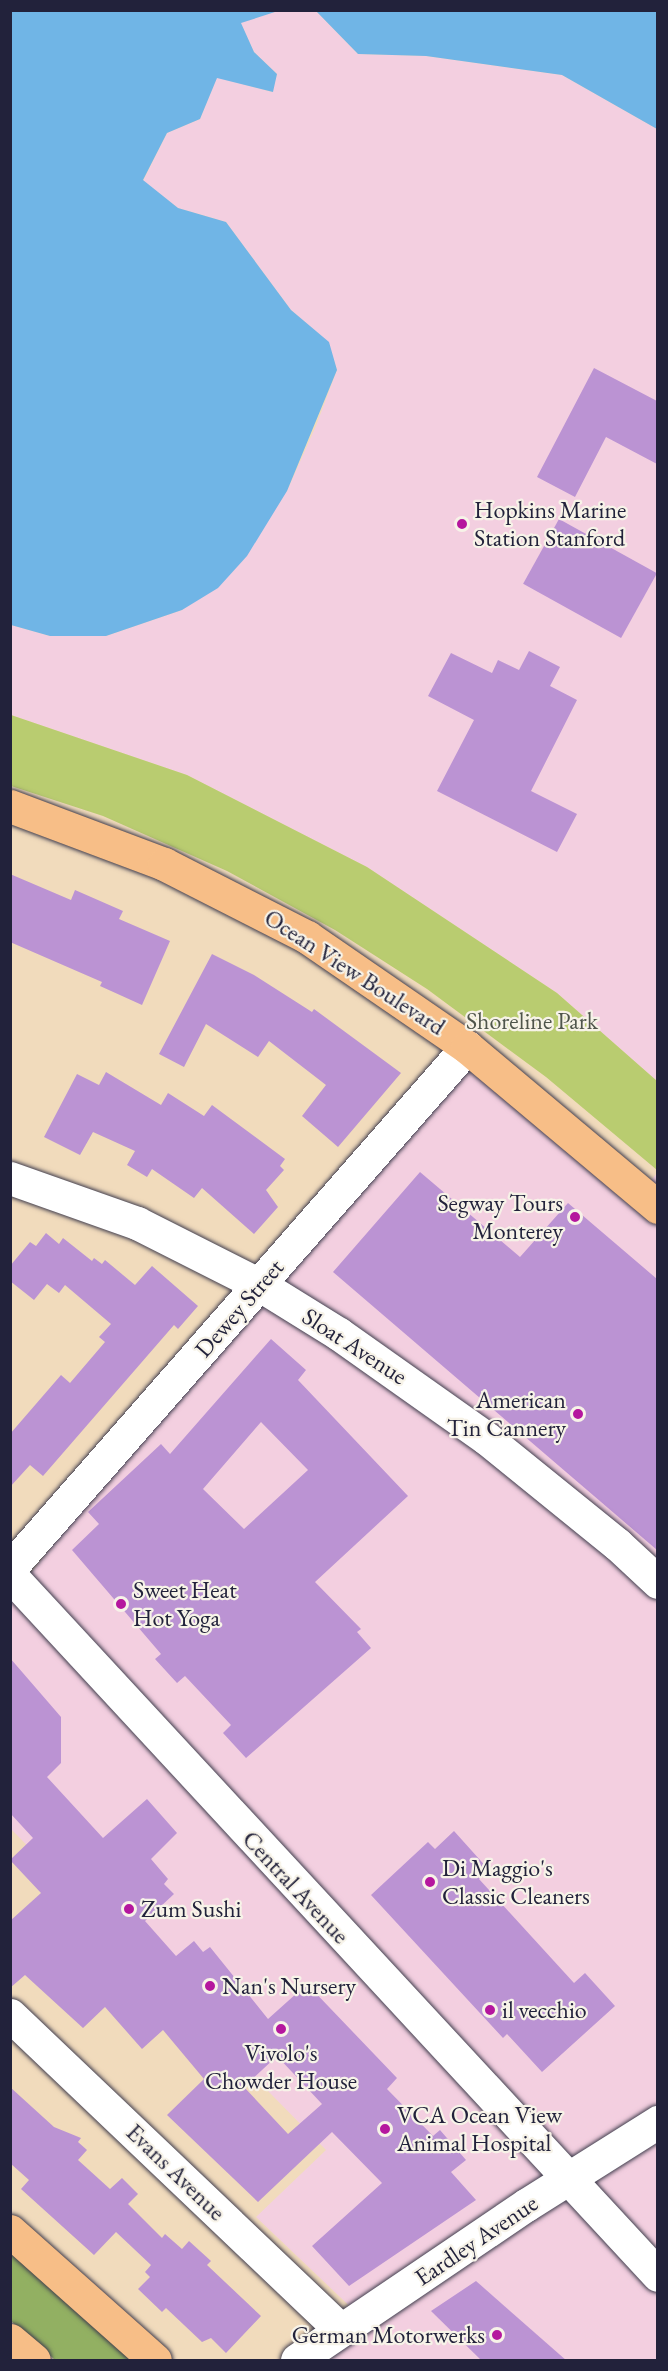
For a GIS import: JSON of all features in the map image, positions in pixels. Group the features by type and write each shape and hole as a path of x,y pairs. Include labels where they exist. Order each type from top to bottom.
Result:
{"main road":[{"name":"Ocean View Boulevard","path":"10,806 164,864 256,908 316,943 467,1047 657,1207"},
{"path":"10,2230 155,2361"},
{"path":"10,2340 34,2361"}],"street":[{"name":"Dewey Street","path":"10,1568 467,1047"},
{"name":"Sloat Avenue","path":"10,1178 137,1223 260,1285 349,1341 486,1438 617,1544 657,1582"},
{"name":"Central Avenue","path":"10,1575 657,2275"},
{"name":"Evans Avenue","path":"10,2015 341,2330"},
{"name":"Eardley Avenue","path":"297,2361 567,2178 657,2122"}],"shaded area":[{"name":"Hopkins Marine Station Stanford","path":"278,11 316,11 358,54 426,56 562,75 657,129 657,1081 557,993 367,867 187,775 11,715 11,625 50,636 106,636 182,610 287,491 316,426 337,370 328,342 291,310 226,222 178,208 143,181 167,133 200,119 217,77 272,92 277,74 254,52 240,22"},
{"path":"467,1047 641,1193 657,1173 657,2360 297,2360 361,2317 256,2217 326,2150 11,1829 11,1598 260,1285"}],"green space":[{"name":"Shoreline Park","path":"11,715 187,775 367,867 557,993 657,1081 657,1170 546,1077 427,989 335,930 227,871 103,816 11,786"},
{"path":"11,2250 134,2360 55,2360 11,2321"}],"water":[{"path":"10,11 278,11 241,23 254,52 277,74 273,92 217,78 200,119 167,133 143,180 178,208 226,222 291,310 329,342 337,370 287,491 247,556 218,588 182,610 106,636 50,636 11,625"},
{"path":"316,11 657,11 657,129 562,75 426,56 358,54"}],"building":[{"path":"594,368 657,401 657,464 606,437 575,497 537,477"},
{"path":"559,519 657,573 621,638 523,584"},
{"path":"529,651 560,667 550,686 577,700 531,791 577,814 557,852 437,791 474,720 428,696 451,653 492,673 498,660 519,670"},
{"path":"10,874 71,900 75,890 123,911 119,919 170,941 142,1005 100,986 102,982 10,942"},
{"path":"212,954 254,975 312,1012 314,1009 401,1073 338,1147 302,1116 326,1085 269,1041 258,1057 206,1024 184,1067 159,1054"},
{"path":"106,1072 161,1105 168,1093 204,1116 212,1105 285,1159 280,1166 284,1170 266,1190 278,1207 254,1234 202,1188 194,1198 152,1169 147,1177 127,1165 135,1151 93,1132 80,1155 44,1137 77,1074 99,1085"},
{"name":"American Tin Cannery","path":"420,1172 520,1257 568,1203 657,1279 657,1550 333,1272"},
{"path":"46,1233 59,1244 63,1238 92,1261 94,1258 102,1264 105,1260 135,1285 152,1266 198,1306 178,1329 174,1325 43,1476 30,1465 10,1487 10,1434 61,1375 70,1383 105,1342 99,1337 111,1324 65,1285 59,1293 47,1284 34,1300 10,1281 10,1266 30,1242 36,1246"},
{"path":"271,1339 306,1370 298,1380 408,1496 315,1582 361,1629 357,1632 371,1648 246,1758 223,1733 231,1725 185,1676 177,1683 155,1659 161,1654 72,1550 99,1524 88,1512 161,1444 170,1454","holes":["261,1422 308,1470 244,1529 203,1489"]},
{"path":"10,1658 61,1717 61,1763 47,1777 103,1838 147,1799 177,1833 151,1859 168,1879 164,1884 174,1894 145,1921 176,1956 194,1941 203,1952 210,1947 268,2019 307,1984 397,2078 387,2089 433,2136 440,2130 466,2160 451,2172 476,2200 349,2286 312,2246 382,2183 332,2132 258,2202 167,2115 204,2079 163,2030 142,2049 105,2007 83,2028 25,1975 10,1988 10,1921 41,1893 10,1860 33,1838 10,1813","holes":["277,2056 322,2104 288,2134 244,2087"]},
{"path":"454,1831 489,1870 479,1879 574,1983 585,1973 615,2006 542,2072 507,2034 503,2038 371,1895 428,1842 435,1849"},
{"path":"10,2087 54,2127 81,2138 78,2142 87,2150 78,2160 110,2189 122,2178 138,2194 128,2204 162,2238 165,2234 182,2249 189,2241 211,2261 207,2265 261,2316 226,2353 211,2338 202,2342 166,2308 162,2312 138,2289 150,2277 145,2272 151,2265 116,2232 94,2255 21,2189 29,2180 10,2163"},
{"name":"German Motorwerks","path":"476,2281 567,2361 482,2361 431,2311"}],"place":[{"name":"Hopkins Marine Station Stanford","path":"462,524"},
{"name":"Segway Tours Monterey","path":"575,1217"},
{"name":"American Tin Cannery","path":"578,1414"},
{"name":"Sweet Heat Hot Yoga","path":"121,1604"},
{"name":"Di Maggio's Classic Cleaners","path":"430,1882"},
{"name":"Zum Sushi","path":"129,1909"},
{"name":"Nan's Nursery","path":"210,1986"},
{"name":"il vecchio","path":"490,2010"},
{"name":"Vivolo's Chowder House","path":"281,2029"},
{"name":"VCA Ocean View Animal Hospital","path":"385,2129"},
{"name":"German Motorwerks","path":"497,2335"}]}
